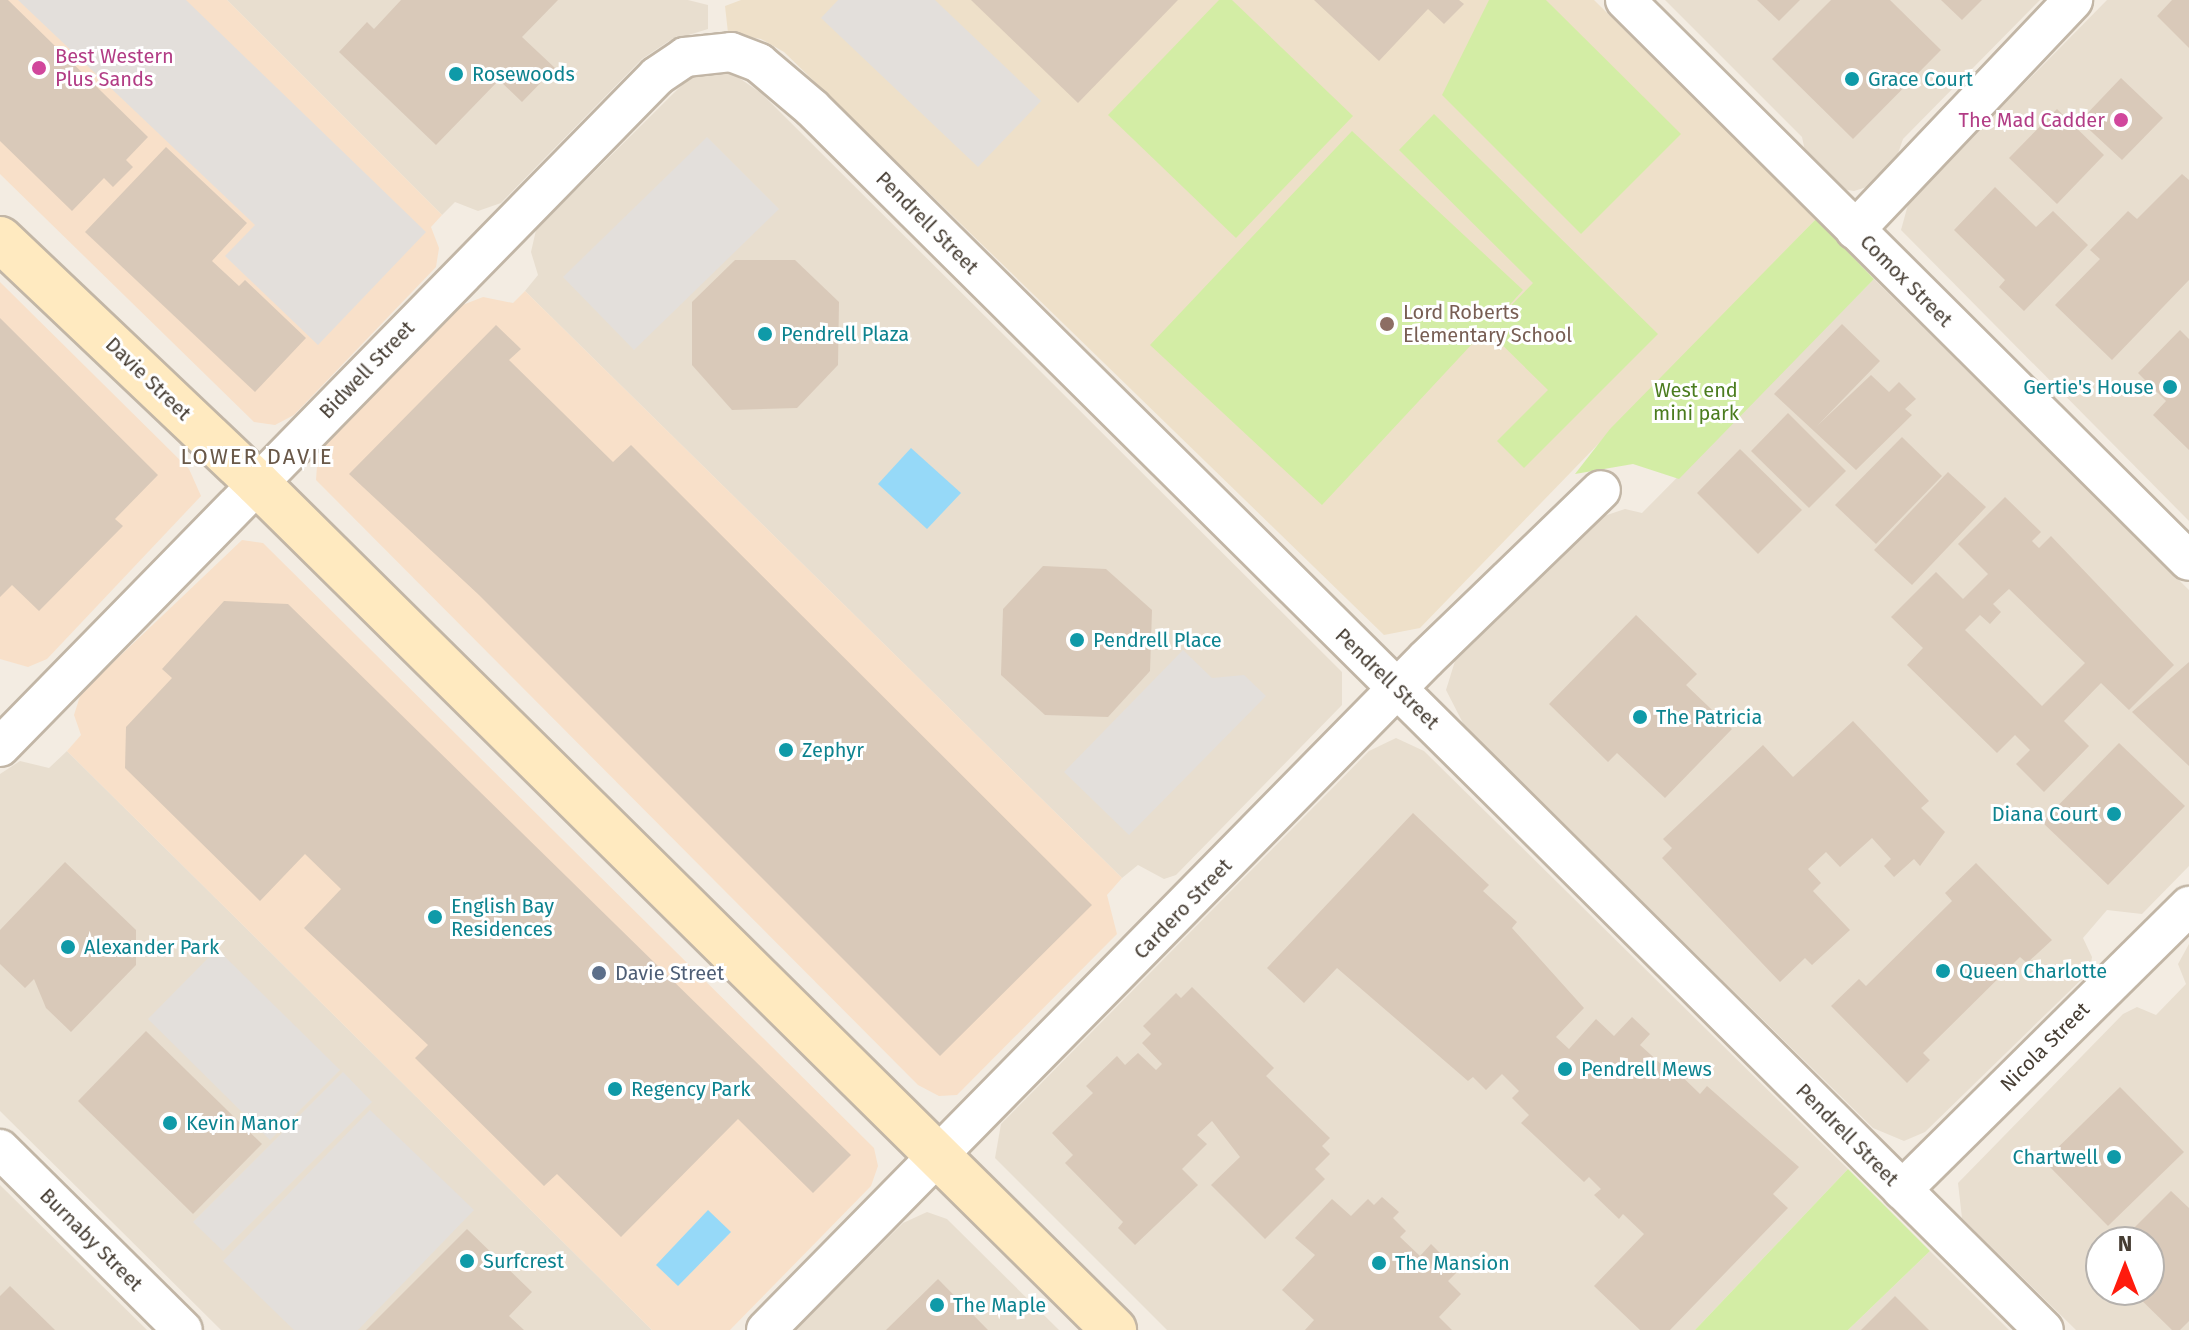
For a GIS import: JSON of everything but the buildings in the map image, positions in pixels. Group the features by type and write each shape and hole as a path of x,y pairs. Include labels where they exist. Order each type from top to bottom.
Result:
{"main road":[{"name":"Davie Street","path":"0,239 257,483 1114,1330"}],"street":[{"name":"Comox Street","path":"1625,0 2189,561"},
{"path":"1855,230 2073,0"},
{"name":"Bidwell Street","path":"0,747 657,76 685,57 717,51"},
{"name":"Pendrell Street","path":"717,51 759,63 812,108 2044,1330"},
{"name":"Cardero Street","path":"766,1330 1397,688 1601,490"},
{"name":"Nicola Street","path":"1902,1190 2189,906"},
{"name":"Burnaby Street","path":"0,1149 183,1330"}],"shaded area":[{"path":"0,0 227,0 442,215 431,227 439,248 436,267 294,415 275,425 254,422 0,174"},
{"path":"18,0 186,0 426,232 318,345 225,256 255,225"},
{"path":"227,0 688,0 708,5 708,29 669,41 642,59 501,203 478,211 455,202 442,215"},
{"name":"Lord Roberts Elementary School","path":"741,0 1594,0 1816,219 1420,628 1384,635 784,52 761,39 728,33 725,6"},
{"path":"838,0 935,0 1041,101 978,167 821,18"},
{"path":"1665,0 2040,0 1903,139 1895,162 1873,185 1854,191 1837,188 1807,160 1802,137"},
{"path":"2107,0 2189,0 2189,521 1901,230 1909,201"},
{"path":"729,71 761,93 1342,672 1342,705 1176,875 1164,879 1138,865 1122,878 525,291 538,275 531,252 536,230 689,78"},
{"path":"707,137 779,209 634,350 563,277"},
{"path":"1874,279 2189,590 2189,866 2142,914 2107,910 2083,938 2092,957 2090,971 1925,1132 1904,1141 1873,1128 1465,727 1446,690 1455,661 1604,516 1625,509 1642,513"},
{"path":"0,282 189,469 201,496 47,659 28,667 0,659"},
{"path":"525,291 1122,878 1107,895 1117,934 957,1095 939,1096 918,1085 316,480 318,452 460,306 483,297 513,303"},
{"path":"242,540 263,543 874,1148 878,1166 871,1186 730,1330 652,1330 67,751 81,735 74,715 81,693"},
{"path":"1183,650 1212,678 1244,675 1266,696 1129,835 1064,772"},
{"path":"1396,738 1424,751 1848,1169 1695,1330 1167,1330 995,1158 1001,1124 1369,751"},
{"path":"67,751 652,1330 221,1330 0,1111 0,774 20,761 49,768"},
{"path":"2189,944 2189,1330 2076,1330 1962,1218 1958,1183 2123,1014 2137,1007 2156,1015 2186,984 2178,964"},
{"path":"217,949 340,1070 270,1140 148,1019"},
{"path":"343,1072 372,1102 223,1251 193,1222"},
{"path":"370,1110 474,1210 358,1330 294,1330 223,1261"},
{"path":"0,1185 147,1330 0,1330"},
{"path":"927,1212 947,1219 1059,1330 795,1330 903,1223"},
{"path":"1930,1251 2009,1330 1848,1330"}],"green space":[{"path":"1219,0 1232,0 1353,116 1236,238 1108,115"},
{"path":"1489,0 1546,0 1681,134 1581,234 1442,95"},
{"path":"1434,114 1658,334 1524,468 1497,441 1548,390 1486,329 1322,505 1150,345 1352,131 1523,290 1489,328 1533,283 1399,150"},
{"name":"West end mini park","path":"1816,219 1874,279 1679,479 1633,464 1575,474 1610,429"},
{"path":"1848,1169 1930,1251 1848,1330 1695,1330"}],"water":[{"path":"911,448 961,493 927,529 878,484"},
{"path":"708,1210 731,1232 678,1286 656,1265"}],"place":[{"name":"Best Western Plus Sands","path":"39,68"},
{"name":"Rosewoods","path":"456,74"},
{"name":"Grace Court","path":"1852,79"},
{"name":"The Mad Cadder","path":"2121,120"},
{"name":"Lord Roberts Elementary School","path":"1387,324"},
{"name":"Pendrell Plaza","path":"765,334"},
{"name":"Gertie's House","path":"2170,387"},
{"name":"Pendrell Place","path":"1077,640"},
{"name":"The Patricia","path":"1640,717"},
{"name":"Zephyr","path":"786,750"},
{"name":"Diana Court","path":"2114,814"},
{"name":"English Bay Residences","path":"435,917"},
{"name":"Alexander Park","path":"68,947"},
{"name":"Queen Charlotte","path":"1943,971"},
{"name":"Davie Street","path":"599,973"},
{"name":"Pendrell Mews","path":"1565,1069"},
{"name":"Regency Park","path":"615,1089"},
{"name":"Kevin Manor","path":"170,1123"},
{"name":"Chartwell","path":"2114,1157"},
{"name":"Surfcrest","path":"467,1261"},
{"name":"The Mansion","path":"1379,1263"},
{"name":"The Maple","path":"937,1305"}],"district":[{"name":"LOWER DAVIE","path":"257,457"}]}
